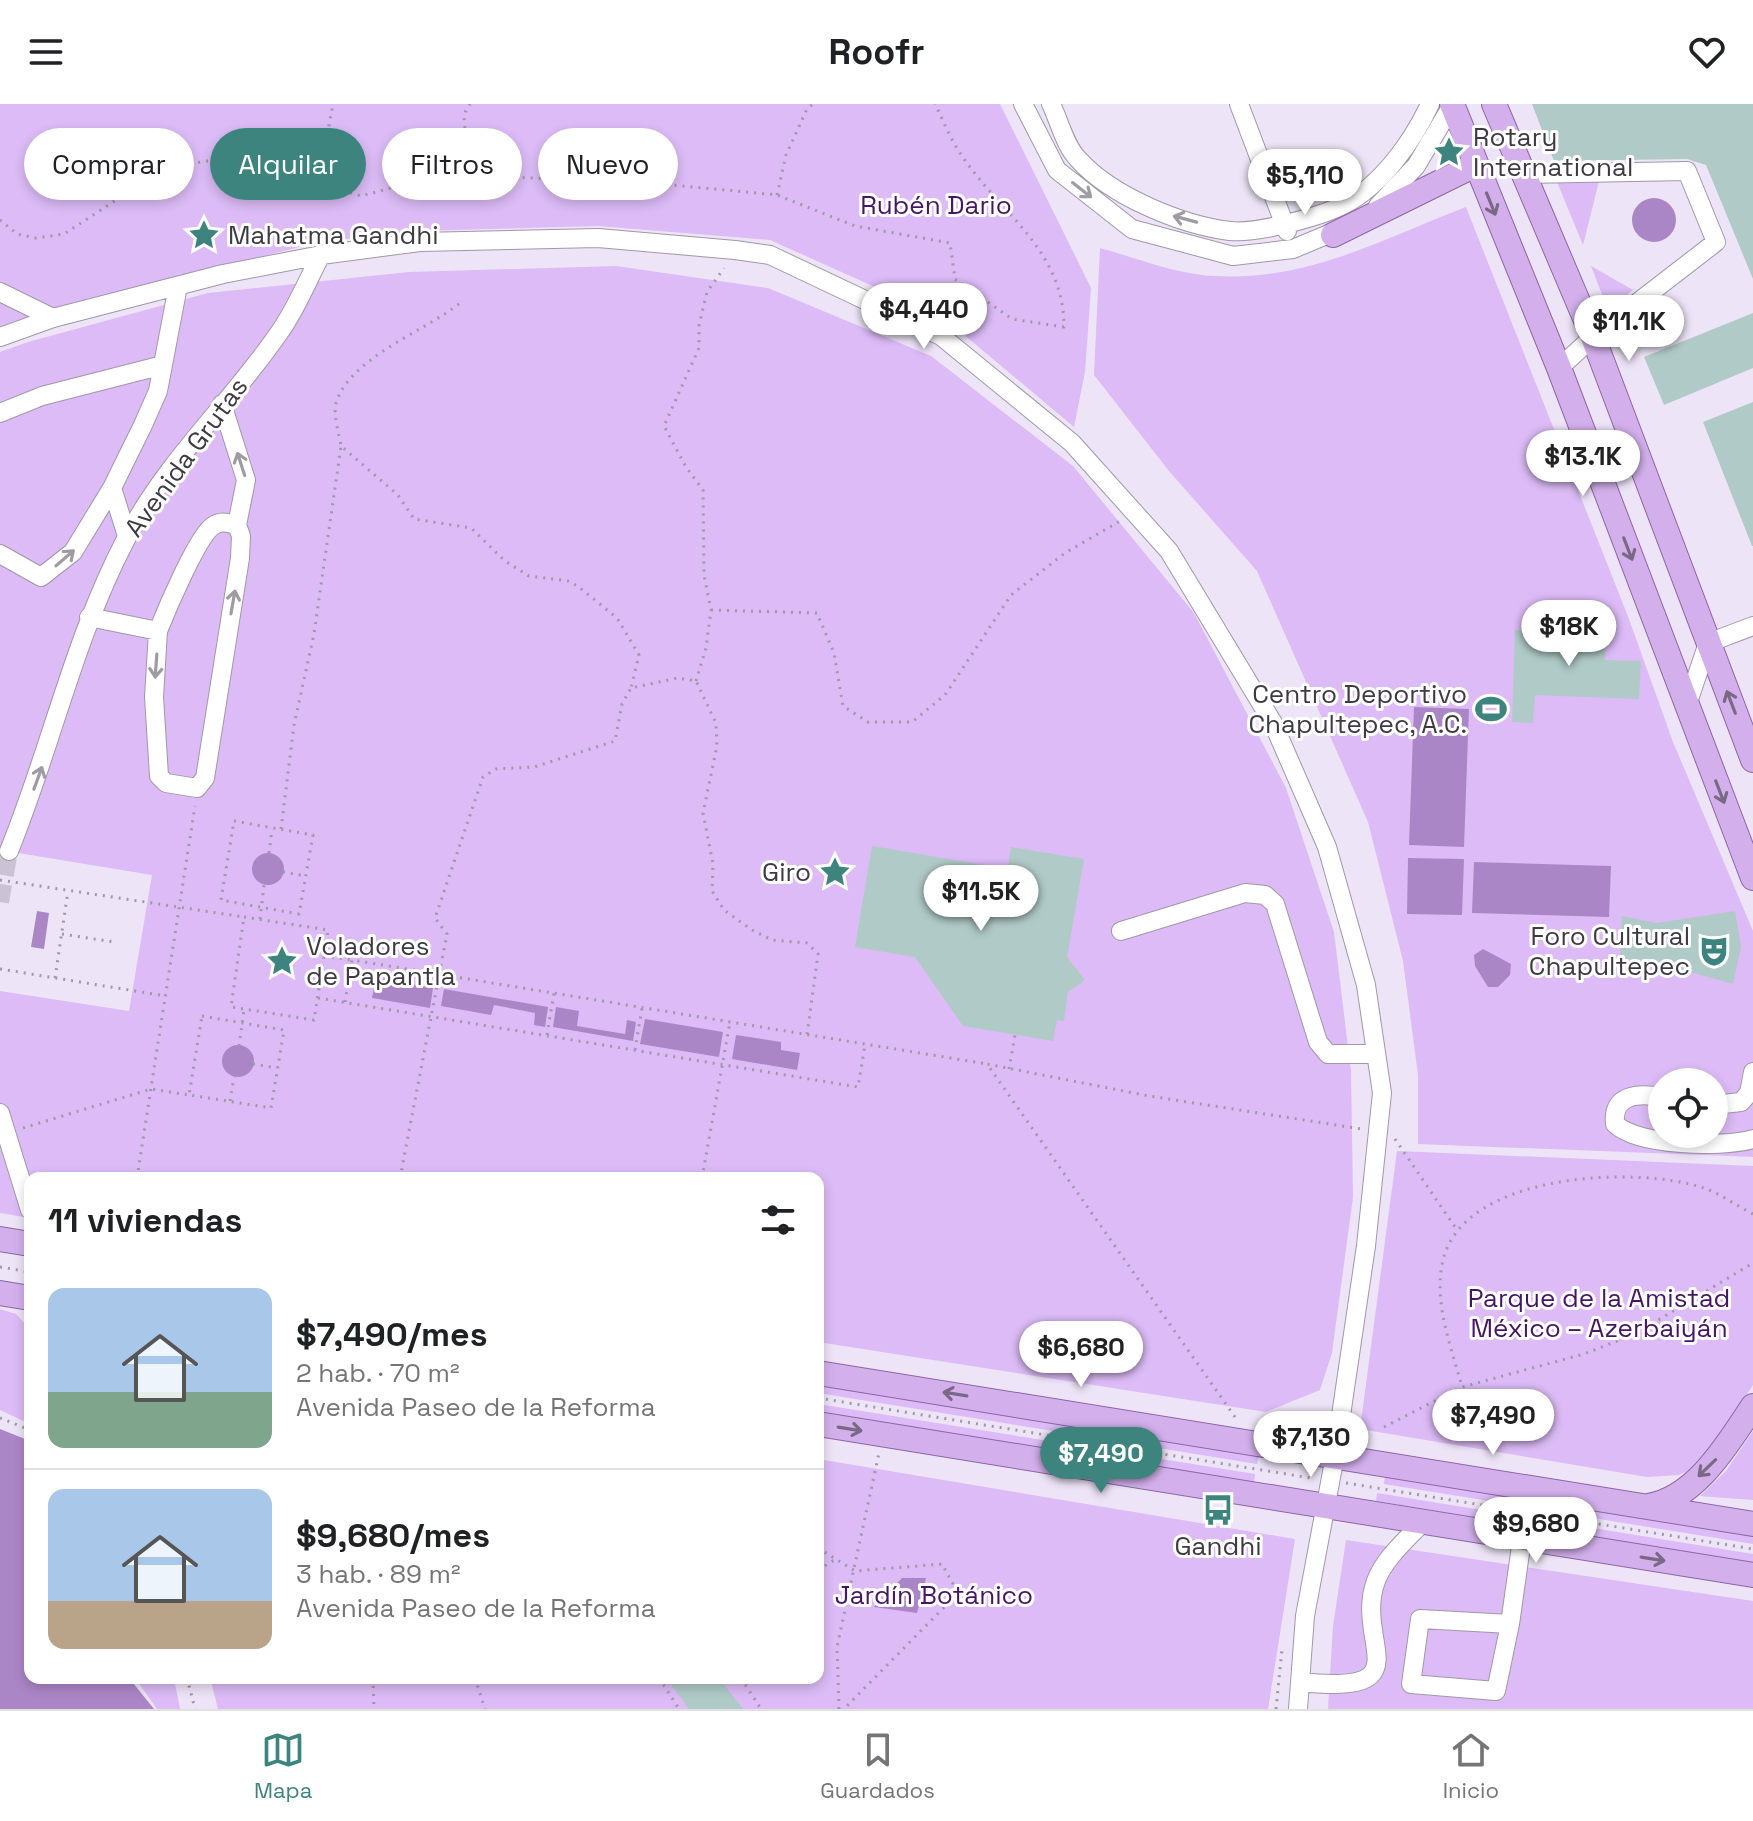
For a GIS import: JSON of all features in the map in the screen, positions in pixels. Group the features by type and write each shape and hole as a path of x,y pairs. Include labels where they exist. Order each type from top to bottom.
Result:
{"main road":[{"path":"1452,104 1559,368 1753,878"},
{"path":"1494,104 1593,337 1753,760"},
{"path":"1333,235 1475,165"},
{"path":"0,1239 24,1243"},
{"path":"0,1293 24,1297"},
{"path":"824,1374 1251,1440 1753,1524"},
{"path":"1643,1506 1671,1498 1712,1465 1753,1406"},
{"path":"824,1425 1753,1575"}],"street":[{"path":"1023,104 1057,170 1132,229 1233,256 1293,249 1333,235 1392,195 1416,166 1452,104"},
{"path":"1051,104 1077,158 1144,208 1232,232 1284,223 1344,204 1364,190 1401,153 1430,104"},
{"path":"1239,104 1293,249"},
{"path":"1057,170 1077,158"},
{"path":"1525,174 1687,171 1716,242 1593,337 1559,368"},
{"path":"0,337 53,318 178,286 321,255 420,242 598,238 735,250 770,255 941,336 1072,443 1169,551 1273,723 1327,847 1366,985 1382,1093 1366,1246 1327,1508 1305,1616 1298,1709"},
{"name":"Avenida Grutas","path":"9,851 36,786 89,617 127,536 222,404 282,329 321,255"},
{"path":"0,554 41,577 73,552 112,488 158,391 178,286"},
{"path":"0,292 53,318"},
{"path":"0,413 42,396 163,365"},
{"path":"222,404 246,480 237,525 241,536 240,558 205,778 197,788 166,783 159,776 154,697 158,631 172,595 210,527 221,522 237,525"},
{"path":"112,488 127,536"},
{"path":"89,617 158,631"},
{"path":"1687,705 1708,643 1753,626"},
{"path":"1121,931 1245,893 1265,895 1275,904 1318,1042 1328,1054 1376,1054"},
{"path":"1728,1103 1741,1102 1749,1093 1753,1072"},
{"path":"1648,1097 1630,1096 1620,1102 1614,1112 1615,1124 1623,1132 1648,1138"},
{"path":"0,1113 24,1192"},
{"path":"1728,1145 1753,1139"},
{"path":"1300,1682 1351,1685 1365,1680 1373,1670 1377,1657 1372,1602 1375,1583 1422,1523"},
{"path":"1510,1624 1420,1619 1411,1684 1496,1691 1510,1624 1522,1539"}],"path":[{"path":"329,128 333,104"},
{"path":"468,128 464,114 470,104"},
{"path":"777,195 786,155 807,109 813,104"},
{"path":"522,178 661,184 777,195 855,226 950,243 955,279 1012,319 1064,327 1064,299 1050,263 959,153 935,104"},
{"path":"0,220 17,234 36,238 64,234 165,168 210,160"},
{"path":"735,250 707,292 699,325 699,348 664,426 686,467 703,490 704,575 711,610 706,648 696,681 716,723 717,746 703,813 713,864 712,891 724,910 752,930 772,940 807,943 818,954 807,1035"},
{"path":"281,829 294,725 314,634 341,446 335,405 353,373 435,323 459,304"},
{"path":"341,446 398,495 414,519 471,528 505,561 529,576 568,581 617,618 639,655 631,688 622,704 615,741 534,767 496,769 483,777 435,918 447,934 401,1172"},
{"path":"711,610 817,613 834,653 843,706 868,722 912,722 945,695 1011,595 1065,553 1134,512"},
{"path":"631,688 678,678 696,681"},
{"path":"138,1172 197,788"},
{"path":"234,821 273,828 313,835 299,914 221,900 234,821"},
{"path":"269,853 273,828"},
{"path":"283,872 306,876"},
{"path":"0,880 179,908 260,919 328,930 314,1020 231,1007 244,917"},
{"path":"260,919 264,885"},
{"path":"55,978 68,891"},
{"path":"62,934 114,942"},
{"path":"324,956 987,1064 1149,1096 1378,1131 1397,1140 1457,1230"},
{"path":"345,1002 352,960"},
{"path":"0,969 166,996"},
{"path":"547,1035 554,993"},
{"path":"318,998 858,1087 865,1045"},
{"path":"635,1050 642,1008"},
{"path":"239,1046 244,1009"},
{"path":"5,1133 151,1089 271,1108 284,1030 202,1016 189,1095"},
{"path":"703,1172 730,1022"},
{"path":"1009,1069 1015,1035"},
{"path":"253,1064 278,1068"},
{"path":"987,1064 1251,1440"},
{"path":"230,1101 234,1077"},
{"path":"1462,1387 1439,1291 1443,1259 1457,1230 1497,1200 1542,1183 1626,1176 1704,1188 1753,1214"},
{"path":"1384,1427 1462,1387 1584,1354 1635,1334 1753,1263"},
{"path":"0,1267 24,1271"},
{"path":"824,1399 1310,1478"},
{"path":"0,1418 24,1428"},
{"path":"842,1709 837,1647 883,1434"},
{"path":"1268,1486 1270,1471"},
{"path":"1372,1501 1376,1475"},
{"path":"1360,1486 1753,1549"},
{"path":"824,1552 855,1571 942,1564 958,1593 842,1709"},
{"path":"824,1566 836,1559"},
{"path":"188,1684 195,1709"},
{"path":"373,1684 374,1709"},
{"path":"477,1684 485,1709"},
{"path":"663,1684 679,1709"},
{"path":"745,1684 760,1707 753,1709"}],"green space":[{"name":"Rubén Dario","path":"0,104 1000,104 1091,288 1085,372 1074,427 944,318 770,240 598,226 417,231 319,242 64,307 0,327"},
{"path":"1599,181 1583,245 1557,182"},
{"name":"Centro Deportivo Chapultepec, A.C.","path":"1466,207 1629,619 1673,742 1753,931 1753,1157 1418,1144 1418,1075 1403,961 1368,822 1257,571 1169,471 1094,375 1100,248 1189,273 1238,276 1306,267 1370,246"},
{"path":"616,266 768,288 931,356 1073,466 1194,613 1286,788 1334,932 1351,1071 1353,1197 1332,1353 1320,1390 1266,1412 824,1343 824,1172 24,1172 24,1217 0,1213 0,991 129,1011 152,875 0,850 0,352 208,293 409,272"},
{"path":"1591,266 1633,290 1608,310"},
{"name":"Parque de la Amistad México – Azerbaiyán","path":"1397,1151 1753,1166 1753,1385 1701,1465 1679,1475 1647,1477 1360,1429"},
{"path":"0,1309 16,1314 24,1323 24,1421 0,1410"},
{"path":"824,1385 1259,1455 1257,1464 824,1394"},
{"path":"824,1405 1255,1474 1254,1483 824,1414"},
{"path":"1753,1431 1753,1500 1700,1496 1726,1471"},
{"name":"Jardín Botánico","path":"824,1460 1295,1539 1268,1709 218,1709 212,1684 824,1684"},
{"path":"1385,1476 1753,1536 1753,1544 1384,1484"},
{"path":"1377,1493 1753,1554 1753,1563 1376,1501"},
{"path":"1346,1540 1753,1601 1753,1709 1328,1709 1333,1626"},
{"path":"139,1684 175,1684 180,1709 157,1709"}],"shaded area":[{"path":"1654,198 1669,205 1676,220 1669,235 1654,242 1639,235 1632,220 1639,205"},
{"path":"1414,707 1469,709 1464,847 1409,845"},
{"path":"268,853 279,858 284,869 279,880 268,885 257,880 252,869 257,858"},
{"path":"1408,858 1464,859 1462,915 1407,914"},
{"path":"1474,862 1611,866 1609,917 1472,913"},
{"path":"37,911 49,913 44,949 31,947"},
{"path":"1483,949 1511,964 1510,975 1498,987 1488,987 1475,966 1474,955"},
{"path":"376,978 433,988 430,1008 372,998"},
{"path":"444,989 548,1007 545,1027 534,1025 535,1013 494,1005 491,1015 441,1006"},
{"path":"556,1007 579,1011 577,1026 625,1034 627,1020 636,1022 633,1041 553,1027"},
{"path":"645,1019 723,1032 719,1057 640,1044"},
{"path":"736,1035 781,1042 781,1050 800,1053 797,1070 732,1059"},
{"path":"238,1045 249,1050 254,1061 249,1072 238,1077 227,1072 222,1061 227,1050"},
{"path":"0,1429 24,1439 24,1684 134,1684 154,1709 0,1709"},
{"path":"902,1578 926,1578 917,1613 874,1607"}],"building":[{"path":"1532,104 1753,104 1753,279 1706,165 1687,159 1554,161"},
{"path":"1753,313 1753,368 1664,405 1644,357"},
{"path":"1753,402 1753,546 1752,546 1703,422"},
{"path":"1567,621 1607,622 1605,660 1641,661 1639,699 1535,695 1533,723 1512,722 1515,630 1566,632"},
{"path":"872,846 1008,869 1011,847 1084,859 1067,957 1085,980 1068,992 1064,1021 1057,1020 1053,1041 963,1026 915,957 855,947"},
{"path":"1735,911 1741,947 1733,984 1658,963 1620,968 1622,916 1657,923"},
{"path":"670,1684 724,1684 743,1709 689,1709"}],"tunnel":[{"path":"0,902 9,851"}],"place":[{"name":"Rotary International","path":"1449,152"},
{"name":"Mahatma Gandhi","path":"204,235"},
{"name":"Centro Deportivo Chapultepec, A.C.","path":"1491,709"},
{"name":"Giro","path":"835,872"},
{"name":"Foro Cultural Chapultepec","path":"1714,951"},
{"name":"Voladores de Papantla","path":"282,961"},
{"name":"Gandhi","path":"1218,1510"}]}
